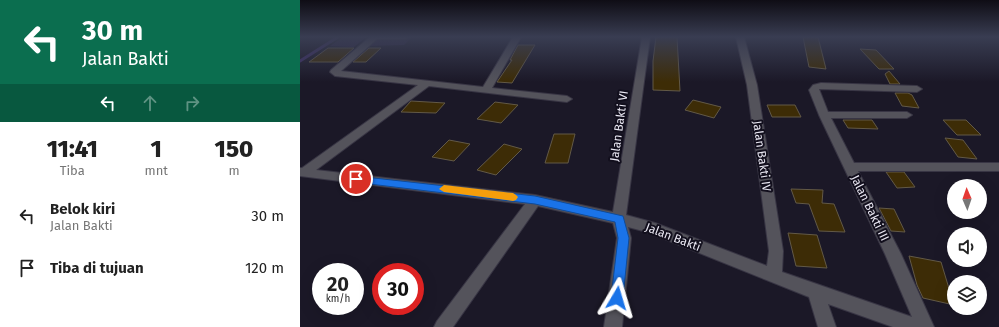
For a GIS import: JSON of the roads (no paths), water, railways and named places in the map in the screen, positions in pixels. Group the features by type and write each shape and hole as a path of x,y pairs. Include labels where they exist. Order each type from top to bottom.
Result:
{"street":[{"path":"357,52 334,72 426,84 567,99"},
{"path":"486,90 508,52"},
{"name":"Jalan Bakti VI","path":"619,219 644,52"},
{"name":"Jalan Bakti IV","path":"744,52 752,85 776,251 774,276"},
{"path":"303,172 426,84"},
{"name":"Jalan Bakti III","path":"917,89 820,86 816,87 814,90 824,115 893,254 925,327"},
{"path":"824,115 907,115"},
{"path":"850,167 999,167"},
{"name":"Jalan Bakti","path":"303,172 535,200 619,219 650,227 816,292 917,327"},
{"path":"443,327 535,200"},
{"path":"613,327 624,238 619,219"},
{"path":"816,292 827,327"}],"waterway":[{"path":"300,61 314,52"}]}
